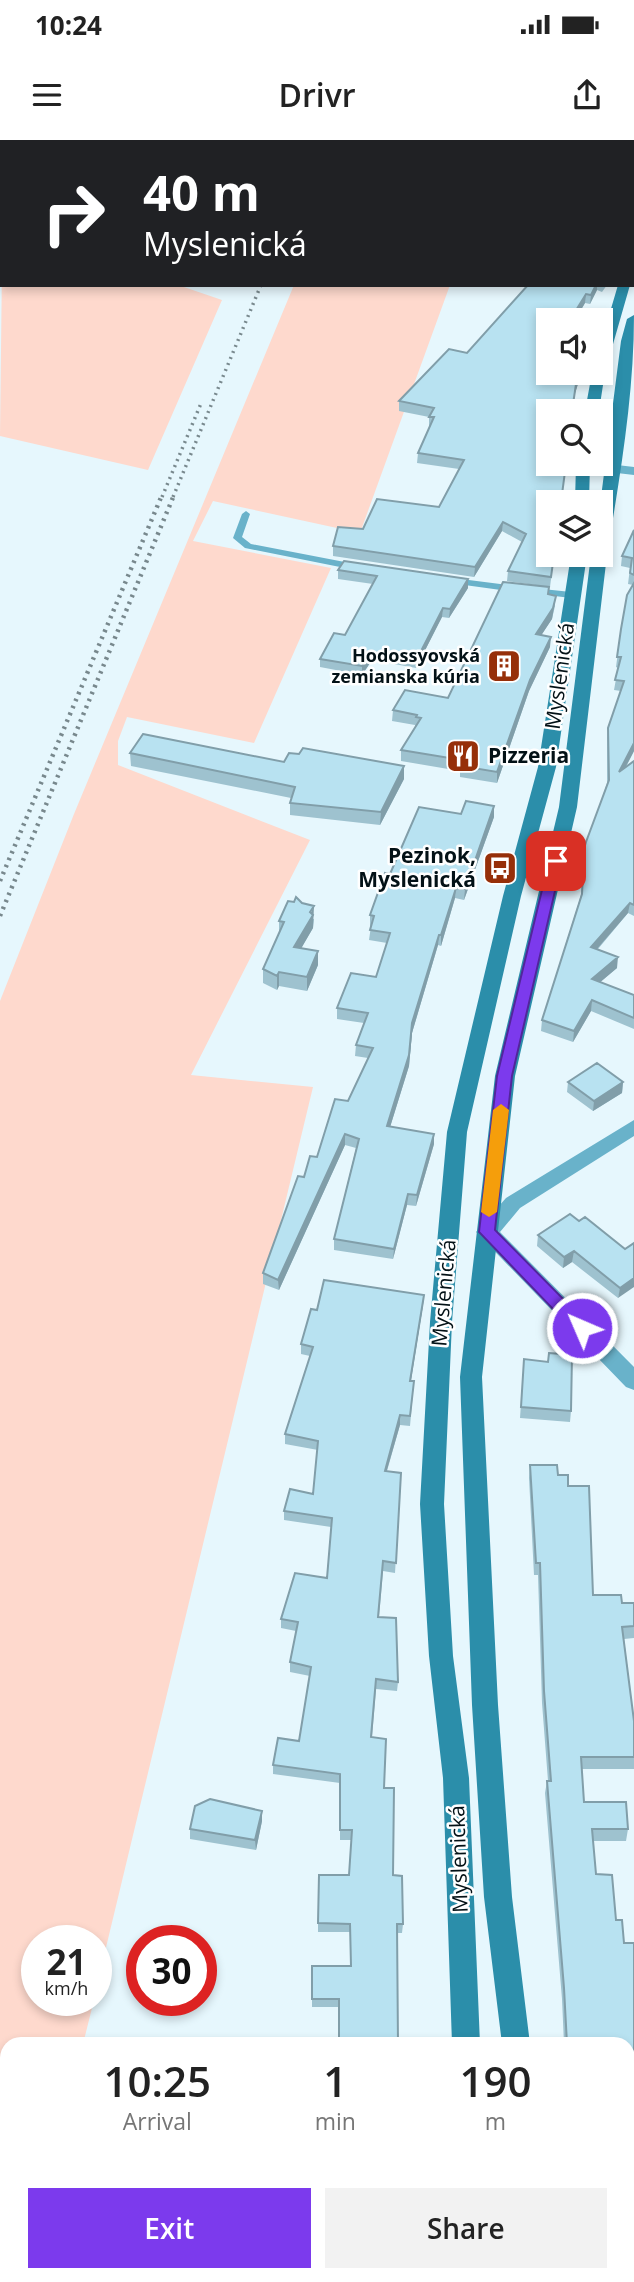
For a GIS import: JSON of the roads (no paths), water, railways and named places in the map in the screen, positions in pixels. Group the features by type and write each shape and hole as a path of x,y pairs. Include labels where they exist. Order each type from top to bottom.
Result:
{"main road":[{"path":"613,324 623,287"},
{"path":"610,490 628,341 634,318"},
{"name":"Myslenická","path":"466,2037 456,1778 441,1656 432,1504 436,1390 457,1132 512,897 547,767 562,681 577,567"},
{"name":"Myslenická","path":"515,2037 498,1897 485,1705 471,1413 474,1340 505,1076 568,807 597,567"}],"street":[{"path":"614,468 634,471"},
{"path":"634,1127 513,1203 487,1232 634,1381"}],"lane":[{"path":"246,514 237,538 248,546 362,568"},
{"path":"443,579 571,595"}],"railway":[{"path":"173,497 260,287"},
{"path":"162,497 202,401"},
{"path":"0,881 162,495"},
{"path":"0,916 174,495"}],"place":[{"name":"Hodossyovská zemianska kúria","path":"504,666"},
{"name":"Pizzeria","path":"463,756"},
{"name":"Pezinok, Myslenická","path":"500,868"}]}
